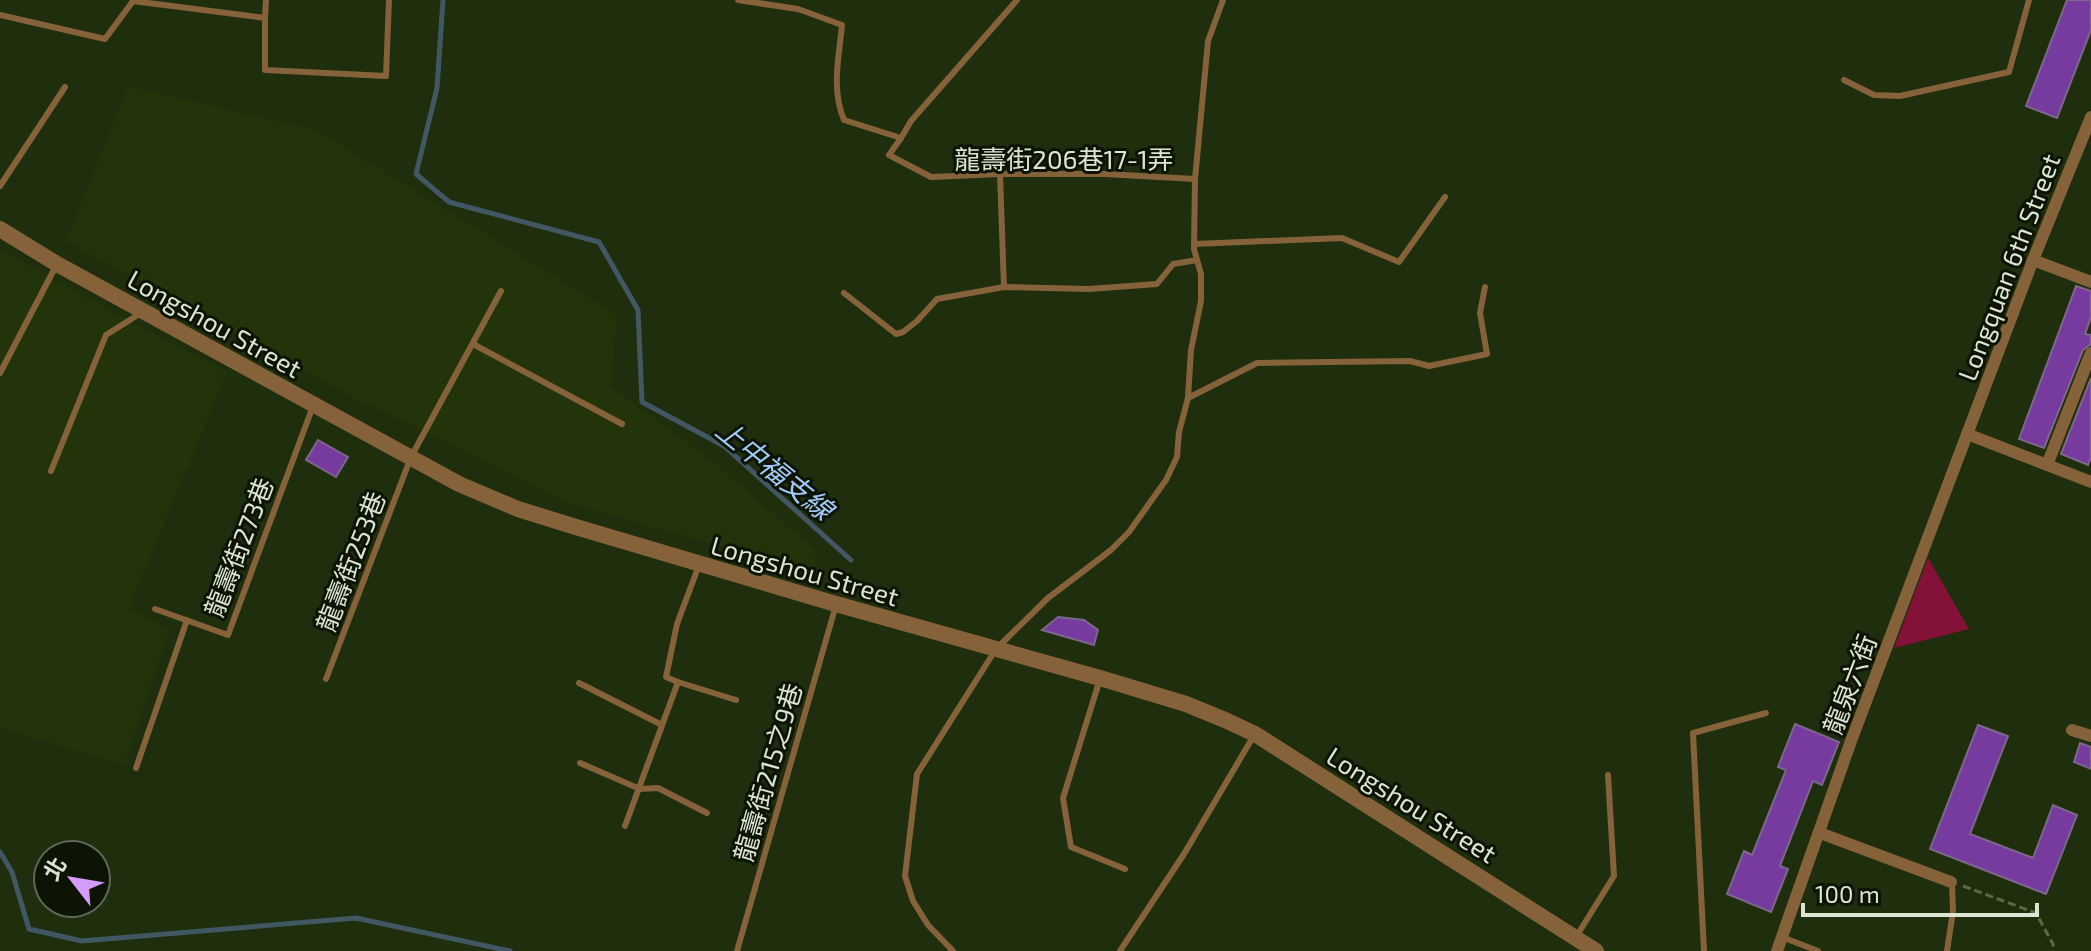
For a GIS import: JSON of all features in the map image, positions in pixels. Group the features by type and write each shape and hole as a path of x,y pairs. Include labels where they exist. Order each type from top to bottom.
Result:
{"street":[{"name":"Longquan 6th Street","path":"1967,434 2091,117"},
{"name":"Longshou Street","path":"0,229 57,264 459,484 518,509 699,565 1186,704 1255,734 1596,951"},
{"path":"2033,260 2091,282"},
{"path":"2047,465 2091,353"},
{"path":"1967,434 2091,482"},
{"name":"龍泉六街","path":"1777,951 1851,741 1967,434"},
{"path":"2072,730 2091,736"},
{"path":"1820,833 1951,882"}],"lane":[{"path":"266,0 265,70 386,76 389,0"},
{"path":"738,0 798,9 842,25 836,82 844,120 901,138 911,121 1017,0"},
{"path":"953,951 928,925 913,901 905,876 917,774 996,649 1048,598 1111,550 1129,532 1150,505 1177,457 1179,432 1188,398 1191,350 1201,301 1201,274 1194,244 1195,179 1208,41 1223,0"},
{"path":"1844,80 1874,95 1900,96 2009,72 2029,0"},
{"path":"0,15 105,39 133,1 265,18"},
{"path":"0,186 65,87"},
{"name":"龍壽街206巷17-1弄","path":"901,138 889,155 931,177 1105,174 1195,179"},
{"path":"1000,174 1004,287"},
{"path":"1194,244 1342,238 1399,262 1445,197"},
{"path":"844,293 896,334 917,321 937,299 1004,287 1089,289 1157,284 1173,264 1197,260"},
{"path":"0,373 57,264"},
{"path":"1188,398 1257,363 1410,361 1429,366 1487,354 1480,313 1485,287"},
{"name":"龍壽街253巷","path":"326,679 411,457 501,291"},
{"path":"51,471 106,335 144,312"},
{"path":"473,344 622,424"},
{"name":"龍壽街273巷","path":"155,609 228,635 314,404"},
{"path":"699,565 677,624 666,677 736,700"},
{"name":"龍壽街215之9巷","path":"737,951 836,604"},
{"path":"136,768 187,620"},
{"path":"1100,678 1063,798 1071,847 1125,869"},
{"path":"625,826 678,682"},
{"path":"579,683 662,725"},
{"path":"1704,951 1693,733 1766,713"},
{"path":"1120,951 1184,854 1255,734"},
{"path":"580,763 640,789 658,788 707,813"},
{"path":"1576,937 1614,876 1608,775"},
{"path":"1947,951 1953,911 1951,882"},
{"path":"1782,937 1818,951"}],"path":[{"path":"1951,882 2036,913 2053,944 2053,951"}],"shaded area":[{"path":"128,86 316,130 618,315 611,387 714,463 818,552 809,572 562,501 358,400 66,241"},
{"path":"0,248 79,294 227,372 129,608 170,629 124,765 0,728"},
{"path":"1928,558 1969,629 1894,648"}],"building":[{"path":"2067,0 2091,0 2091,30 2057,118 2026,106"},
{"path":"2076,286 2091,291 2091,317 2085,334 2091,335 2091,344 2083,350 2044,448 2019,439"},
{"path":"2091,378 2091,457 2088,465 2061,454"},
{"path":"318,440 348,457 336,477 306,460"},
{"path":"1058,617 1084,620 1098,630 1094,645 1042,630"},
{"path":"1795,724 1839,742 1822,785 1813,781 1780,866 1788,869 1771,912 1727,894 1744,851 1752,855 1786,770 1778,767"},
{"path":"1978,725 2008,736 1970,834 2033,858 2053,805 2077,815 2046,894 1930,849"},
{"path":"2080,743 2091,747 2091,769 2074,762"}],"waterway":[{"name":"上中福支線","path":"443,0 437,88 416,174 449,202 599,242 638,310 642,402 724,446 851,560"},
{"path":"0,852 12,872 29,929 82,941 356,918 510,951"}]}
